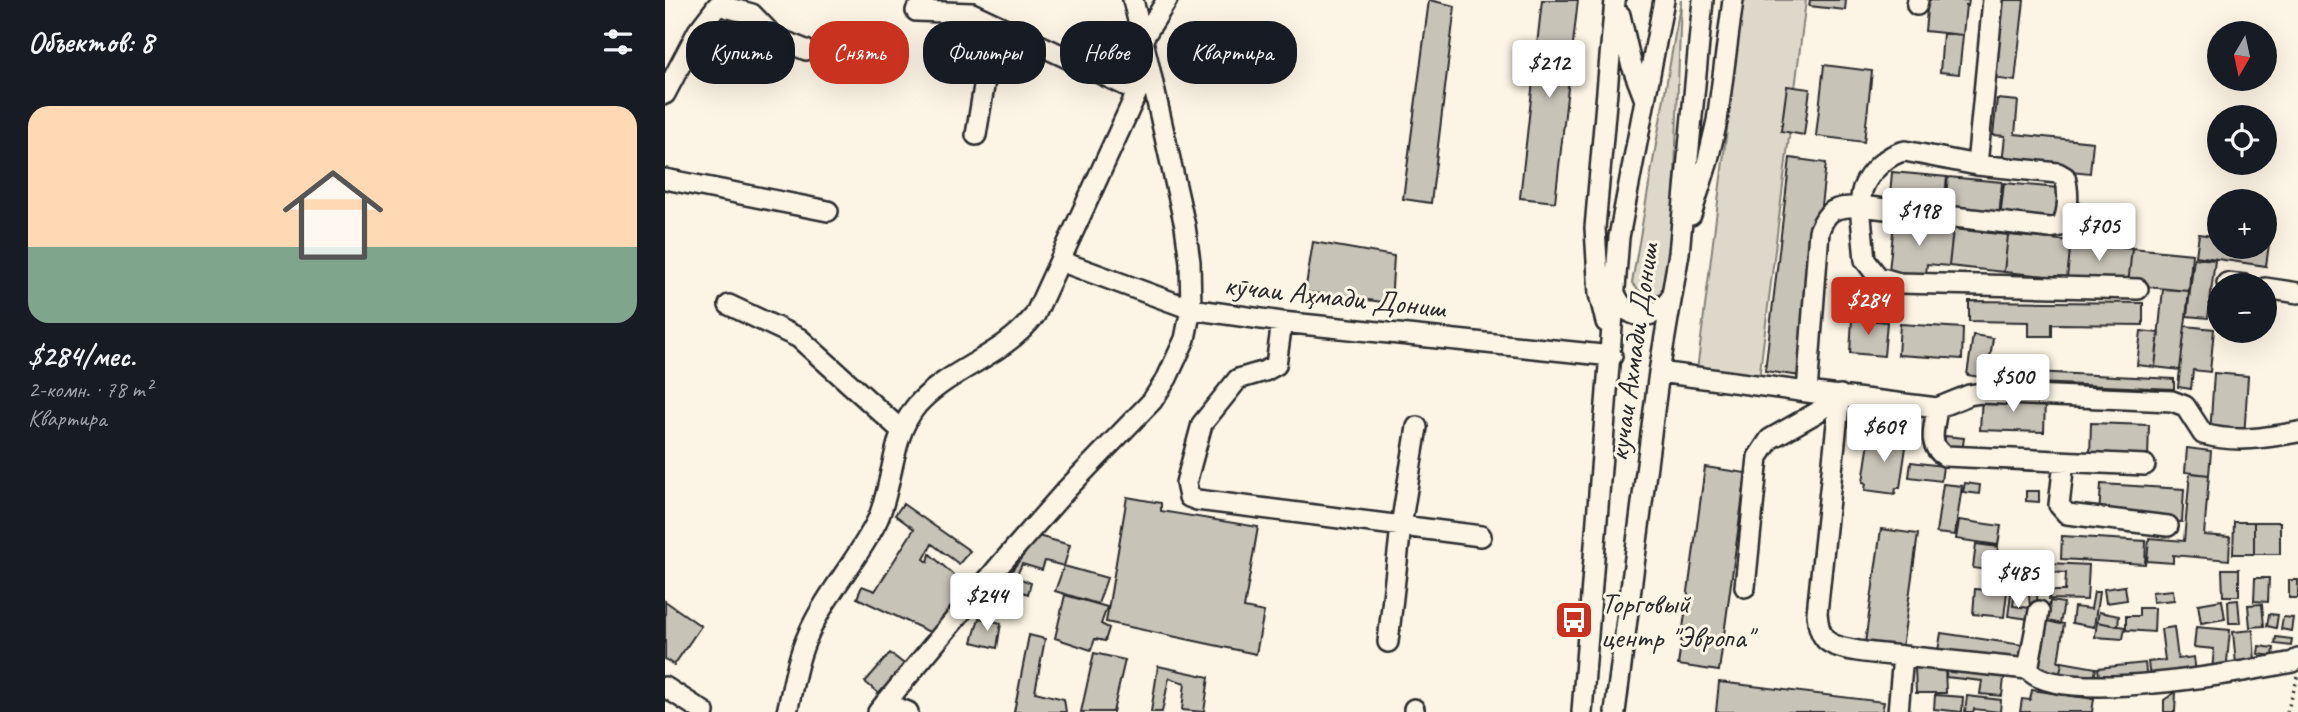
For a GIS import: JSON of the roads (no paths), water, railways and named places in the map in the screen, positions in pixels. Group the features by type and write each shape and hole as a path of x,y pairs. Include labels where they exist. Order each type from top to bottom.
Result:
{"street":[{"path":"1133,0 1138,21"},
{"path":"1153,22 1167,0"},
{"path":"1617,0 1631,63 1645,101"},
{"path":"1612,351 1599,294 1595,228 1617,0"},
{"path":"1582,712 1619,237 1664,0"},
{"name":"кучаи Ахмади Дониш","path":"1615,712 1659,372 1679,253 1703,0"},
{"path":"1679,253 1707,164 1717,121 1733,0"},
{"path":"1977,164 1993,0"},
{"path":"665,94 698,31 718,5 752,14 774,37 806,50"},
{"path":"916,12 972,13 987,21"},
{"path":"1046,49 1137,91"},
{"path":"976,135 984,84"},
{"path":"787,712 808,634 877,520 902,432 916,407 925,397 1013,339 1035,315 1140,84"},
{"path":"908,712 882,707 1067,489 1151,401 1167,378 1185,340 1191,310 1190,262 1185,226 1153,84"},
{"path":"1807,392 1819,231 1824,218 1833,209 1860,206 2050,228 2061,226 2066,218 2065,177 2057,173 1977,164 1905,150 1895,152 1887,157 1863,187 1860,206 1865,260 1878,277 1899,283 2138,289"},
{"path":"665,179 828,211"},
{"name":"кӯчаи Аҳмади Дониш","path":"1059,261 1191,310 1282,322 1612,351"},
{"path":"2277,290 2298,293"},
{"path":"1614,291 1619,303 1628,312 1640,316 1653,315 1664,308 1671,298"},
{"path":"729,305 784,329 811,347 902,432"},
{"path":"1282,322 1276,365 1238,379 1202,424 1186,483 1189,496 1481,536"},
{"path":"1659,372 1937,408 1969,395 1982,393 2172,401 2185,405 2203,434 2222,440 2265,438 2298,432"},
{"path":"1745,587 1758,457 1770,439 1816,413 1840,395"},
{"path":"1840,395 1817,613 1819,630 1824,638 1839,647 2028,669 2038,678 2097,688 2224,676 2295,660"},
{"path":"1937,408 1933,444 1937,451 1945,456 2145,465"},
{"path":"1388,642 1401,526 1417,427"},
{"path":"2064,463 2059,505 2067,514 2168,526"},
{"path":"2028,669 2039,611"},
{"path":"1898,712 1903,656"},
{"path":"665,687 704,712"}],"place":[{"name":"Торговый центр \"Эвропа\"","path":"1574,620"}]}
